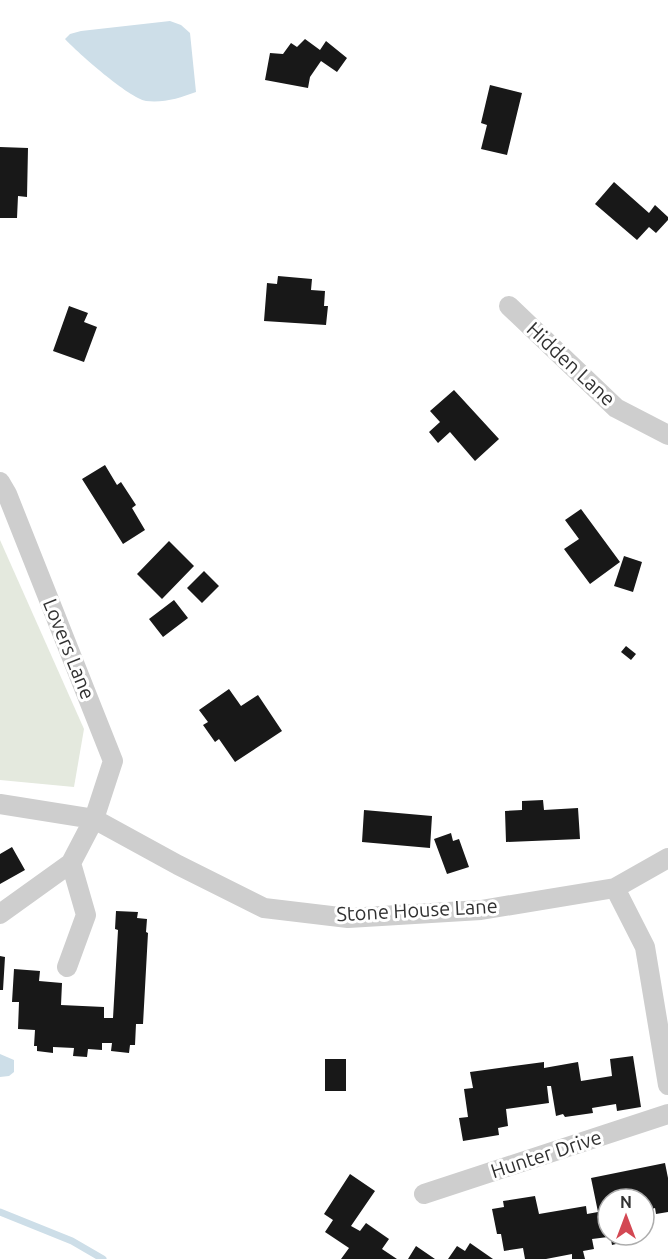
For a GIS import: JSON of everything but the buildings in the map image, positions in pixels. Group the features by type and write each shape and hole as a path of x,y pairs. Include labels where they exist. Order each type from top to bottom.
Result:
{"street":[{"name":"Hidden Lane","path":"509,306 616,408 668,435"},
{"name":"Lovers Lane","path":"0,482 7,494 113,761 94,819 71,862"},
{"name":"Stone House Lane","path":"0,804 94,819 264,908 348,918 481,910 615,888 668,858"},
{"path":"0,914 71,862 86,915 67,967"},
{"path":"615,888 645,947 668,1085"},
{"name":"Hunter Drive","path":"424,1194 668,1114"}],"shaded area":[{"path":"170,21 181,25 190,33 196,92 166,101 146,101 128,92 65,39 70,34 81,31"},
{"path":"0,540 84,729 74,787 0,780"},
{"path":"0,1054 14,1060 14,1072 9,1076 0,1077"}],"waterway":[{"path":"0,1212 72,1241 103,1259"}]}
